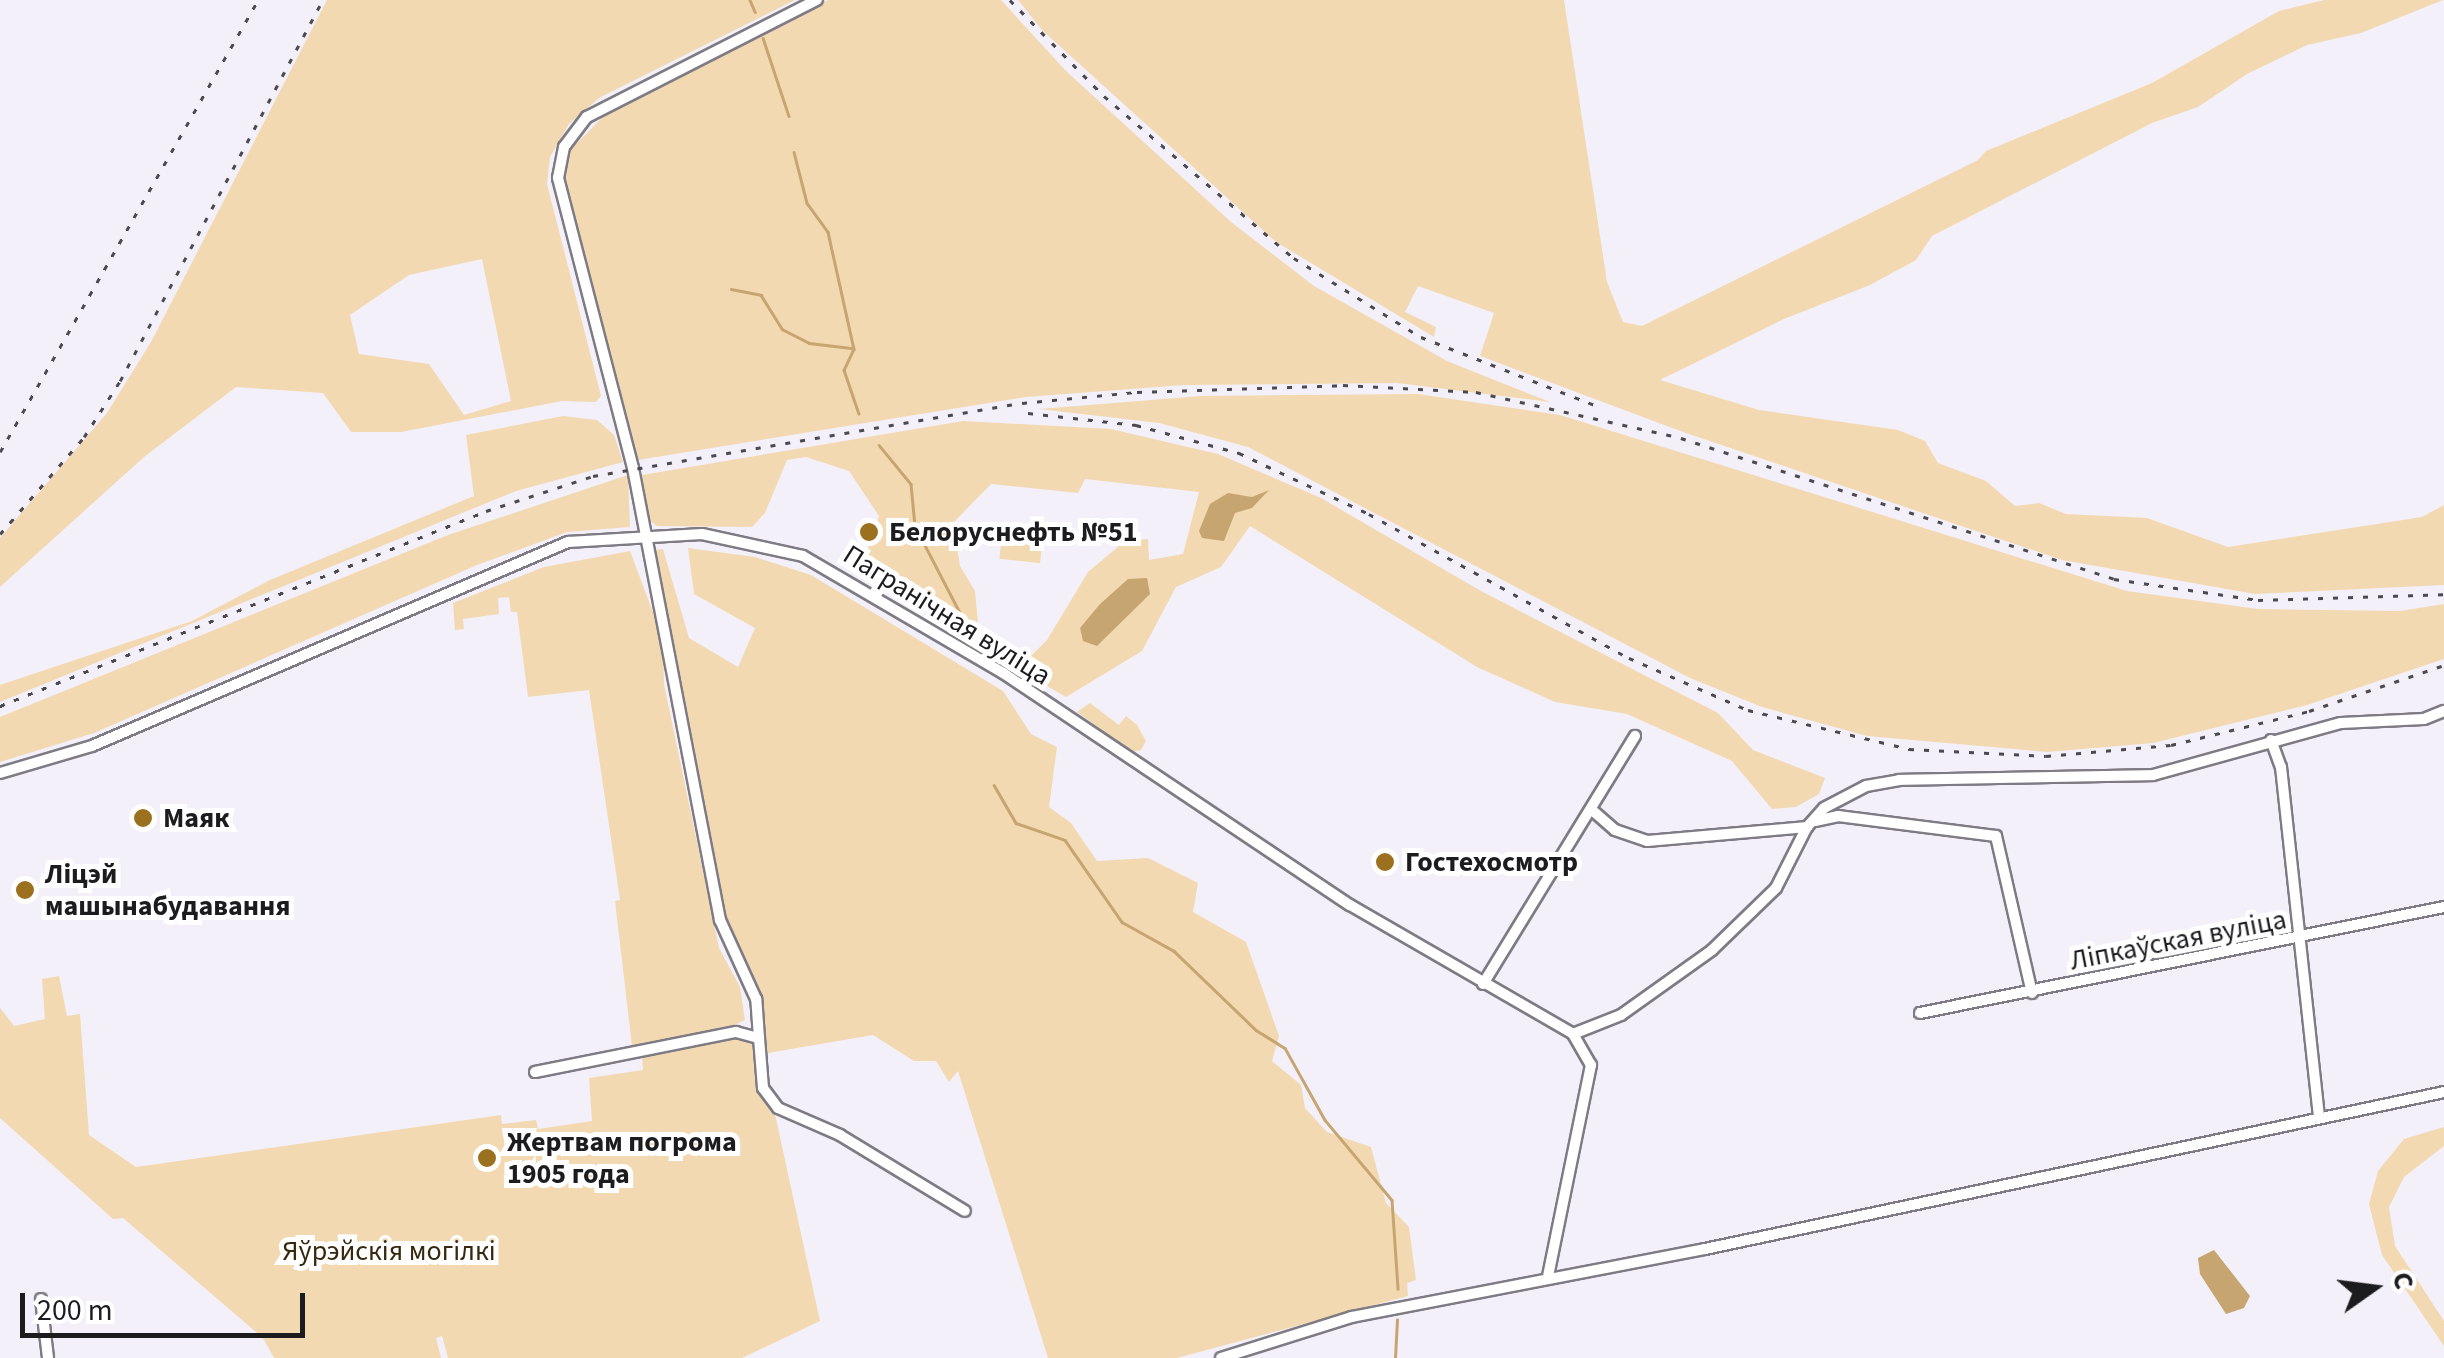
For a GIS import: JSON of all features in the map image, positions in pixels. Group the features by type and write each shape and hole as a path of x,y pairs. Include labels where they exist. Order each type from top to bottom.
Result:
{"street":[{"path":"817,0 587,117 564,147 560,202 633,468 720,920 756,999 763,1088 778,1108 840,1136 964,1211"},
{"name":"Пагранічная вуліца","path":"0,773 92,746 537,552 568,542 643,534 755,541 847,576 1350,906 1574,1034"},
{"path":"1548,1276 1591,1065 1574,1034 1622,1014 1712,950 1764,900 1811,824 1848,794 1899,780 2153,775 2271,740 2444,711"},
{"path":"1482,984 1635,736"},
{"path":"2271,740 2281,767 2319,1115"},
{"path":"1592,810 1615,830 1647,842 1811,824 1838,816 1996,836 2032,993"},
{"name":"Ліпкаўская вуліца","path":"1920,1013 2300,940 2444,907"},
{"path":"535,1072 736,1032 759,1038"},
{"path":"1221,1358 1352,1317 1548,1276 1724,1245 2319,1115 2444,1092"},
{"path":"41,1299 48,1358"}],"green space":[{"path":"327,0 795,0 599,98 569,124 550,157 547,184 601,396 596,402 562,401 401,432 351,432 323,393 236,387 144,457 0,587 0,538 107,413 151,342","holes":["482,259 511,401 464,415 429,364 359,354 350,315 409,275"]},
{"path":"828,0 1001,0 1066,71 1231,222 1314,286 1447,361 1550,402 1397,383 1184,385 1026,397 638,460 564,180 569,151 610,110"},
{"path":"1018,0 1564,0 1607,282 1623,322 1642,326 1978,160 1986,151 2152,83 2279,11 2324,0 2443,0 2361,33 2307,45 2247,74 2198,107 2152,123 1932,236 1916,260 1870,285 1784,319 1660,380 1759,410 1898,430 1925,441 1938,463 1986,481 2015,506 2039,503 2066,514 2147,518 2228,547 2422,517 2444,505 2444,585 2255,594 2062,560 1683,432 1480,356 1494,313 1418,286 1405,312 1436,327 1434,337 1276,242 1042,30"},
{"path":"1418,394 1560,415 2127,591 2258,609 2400,611 2444,604 2444,659 2307,705 2153,743 2047,752 1867,736 1762,707 1690,678 1248,447 1159,423 1039,409 1201,396"},
{"path":"563,416 597,420 614,435 623,462 516,491 0,702 0,685 192,621 270,580 474,496 466,435"},
{"path":"963,421 1111,429 1218,454 1321,498 1481,591 1718,713 1753,750 1825,778 1819,794 1796,807 1772,809 1732,761 1627,714 1555,702 1477,667 1250,526 1221,567 1176,587 1142,651 1066,697 1018,669 1047,640 1088,572 1125,541 1148,539 1149,560 1183,554 1199,492 1085,479 1078,493 991,484 953,523 960,566 975,591 979,634 1021,659 1009,664 862,565 857,548 867,551 879,516 849,471 806,457 787,460 765,513 752,527 657,526 647,518 642,475"},
{"path":"628,475 630,527 567,532 477,565 94,733 0,762 0,717 448,535"},
{"path":"1002,534 1043,538 1040,563 999,559"},
{"name":"Яўрэйскія могілкі","path":"688,548 755,557 811,575 1003,691 1031,734 1057,747 1049,807 1071,823 1097,861 1148,858 1198,883 1193,912 1246,942 1279,1036 1272,1061 1301,1085 1305,1108 1327,1132 1371,1147 1386,1203 1409,1227 1416,1280 1407,1283 1408,1296 1177,1358 1048,1358 958,1071 949,1082 936,1061 914,1061 873,1035 762,1054 820,1321 742,1358 448,1358 442,1336 436,1338 441,1358 274,1358 263,1338 123,1218 113,1219 0,1118 0,1008 14,1026 45,1019 42,979 59,976 67,1016 80,1014 89,1135 136,1167 501,1115 502,1124 536,1120 538,1129 592,1121 589,1078 643,1070 642,1055 758,1029 751,990 728,944 652,550 663,549 689,638 738,667 755,628 694,594"},
{"path":"630,551 663,639 664,684 719,948 740,987 745,1020 709,1037 632,1046 615,901 620,900 589,690 528,697 517,612 511,612 509,597 498,598 499,614 463,619 464,629 455,630 453,603 544,567"},
{"path":"1090,703 1119,725 1126,716 1137,725 1146,741 1141,750 1132,752 1077,712"},
{"path":"2444,1127 2444,1146 2404,1177 2389,1207 2395,1246 2444,1321 2444,1346 2382,1255 2369,1204 2378,1171 2404,1139"}],"shaded area":[{"path":"1269,490 1252,508 1235,513 1224,541 1202,538 1199,531 1210,504 1228,493 1252,497"},
{"path":"1147,578 1150,594 1097,646 1083,641 1080,628 1100,604 1128,579"},
{"path":"2214,1250 2250,1296 2244,1308 2226,1314 2200,1274 2198,1258"}],"waterway":[{"path":"750,0 755,12"},
{"path":"763,38 789,116"},
{"path":"794,152 807,203 828,232 854,349 844,370 859,414"},
{"path":"731,289 761,295 782,329 809,343 851,348"},
{"path":"879,445 911,484 915,526 959,611"},
{"path":"994,785 1016,823 1065,840 1122,922 1174,951 1256,1030 1285,1048 1325,1120 1392,1200 1398,1289"},
{"path":"1395,1358 1397,1320"}],"railway":[{"path":"0,452 258,0"},
{"path":"0,534 84,437 120,381 323,0"},
{"path":"1010,0 1104,96 1294,258 1421,337 1597,406"},
{"path":"0,706 486,511 593,476 1022,403 1137,392 1343,385 1476,392 1681,438 2114,579 2258,600 2444,594"},
{"path":"1028,413 1136,425 1239,453 1369,514 1629,658 1748,710 1909,749 2046,756 2171,745 2309,711 2444,665"}],"place":[{"name":"Белоруснефть №51","path":"869,532"},
{"name":"Маяк","path":"143,818"},
{"name":"Гостехосмотр","path":"1385,862"},
{"name":"Ліцэй машынабудавання","path":"25,890"},
{"name":"Жертвам погрома 1905 года","path":"487,1158"}]}
